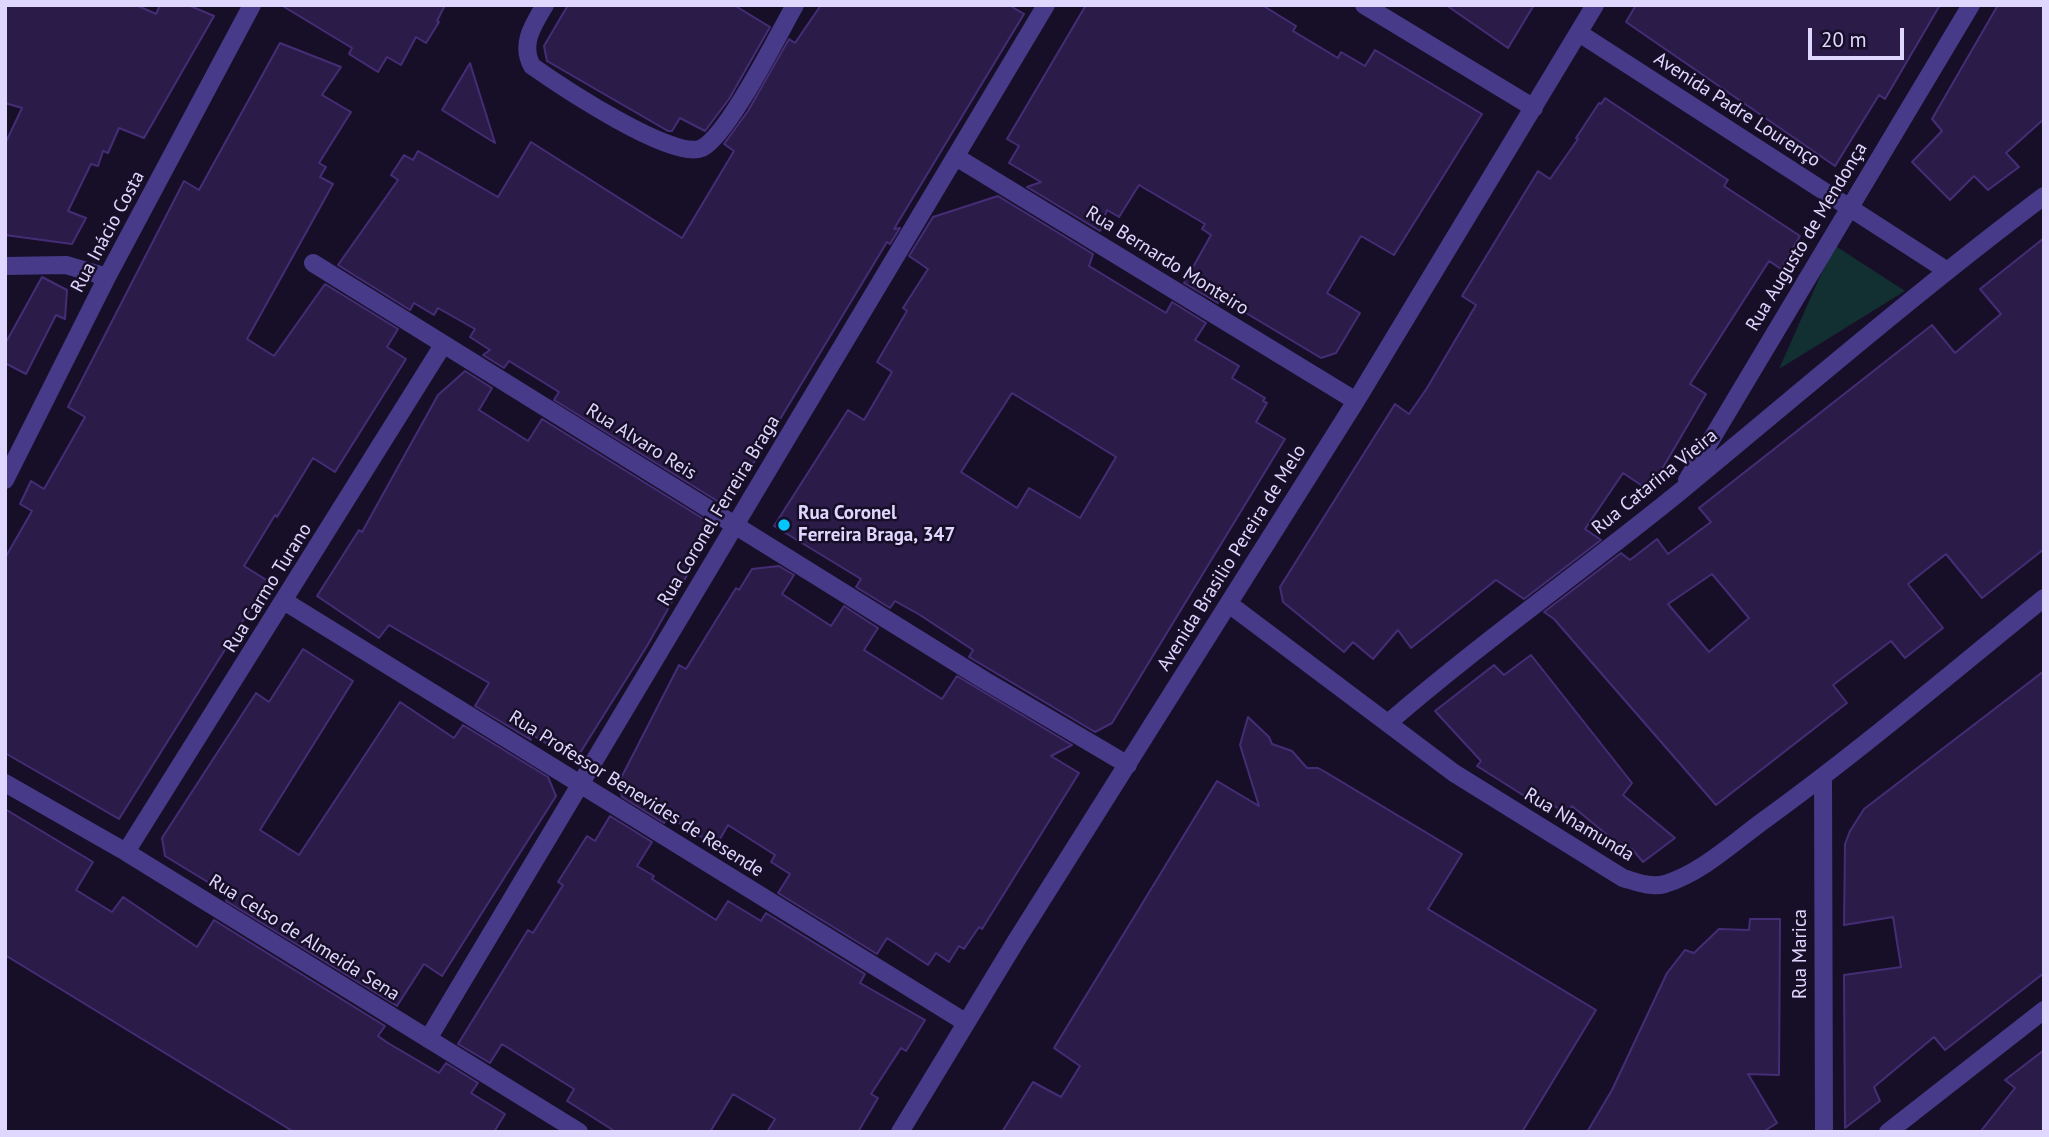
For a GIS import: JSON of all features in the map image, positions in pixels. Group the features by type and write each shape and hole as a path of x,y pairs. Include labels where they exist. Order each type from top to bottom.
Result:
{"street":[{"name":"Rua Inácio Costa","path":"5,480 107,277 252,5"},
{"path":"545,5 527,41 527,55 533,66 655,140 694,151 705,147 732,113 795,5"},
{"name":"Rua Coronel Ferreira Braga","path":"428,1039 1046,5"},
{"path":"1364,5 1534,108"},
{"name":"Avenida Brasilio Pereira de Melo","path":"900,1132 965,1022 1356,401 1595,5"},
{"name":"Rua Augusto de Mendonça","path":"1681,491 1971,5"},
{"name":"Avenida Padre Lourenço","path":"1578,33 1946,270"},
{"name":"Rua Bernardo Monteiro","path":"956,157 1356,401"},
{"path":"1946,270 2044,196"},
{"name":"Rua Alvaro Reis","path":"313,263 984,680 1128,765"},
{"path":"5,266 66,265 107,277"},
{"name":"Rua Catarina Vieira","path":"1388,723 1446,673 1681,491 1946,270"},
{"name":"Rua Carmo Turano","path":"126,852 443,345"},
{"name":"Rua Nhamunda","path":"1229,604 1454,773 1623,878 1647,885 1663,884 1690,874 1824,777 2044,598"},
{"name":"Rua Professor Benevides de Resende","path":"284,601 965,1022"},
{"name":"Rua Marica","path":"1824,777 1824,1132"},
{"name":"Rua Celso de Almeida Sena","path":"5,783 126,852 579,1132"},
{"path":"1888,1132 2044,1010"}],"green space":[{"path":"1834,245 1905,291 1779,369"}],"building":[{"path":"5,5 136,5 156,14 160,5 188,5 214,16 144,138 119,128 108,153 103,151 98,166 91,164 68,211 86,218 72,244 5,235 5,144 22,108 5,103"},
{"path":"281,5 445,5 437,21 439,22 426,43 416,37 401,65 387,57 378,72 349,54 352,48"},
{"path":"568,5 734,5 770,27 729,99 705,131 680,118 672,131 668,131 547,61 544,46"},
{"path":"821,5 1009,5 1024,14 894,229 900,228 890,244 887,242 727,507 554,400 559,392 509,361 504,368 483,355 490,350 470,337 475,329 438,308 434,315 414,303 410,310 338,265 398,180 391,175 404,155 413,160 418,151 498,197 531,142 682,238 734,151 724,144 748,111 789,39 795,43"},
{"path":"1086,5 1262,5 1296,26 1293,31 1338,58 1341,52 1365,66 1375,50 1482,114 1394,255 1361,236 1327,293 1360,313 1336,353 1321,358 1221,298 1218,303 1184,283 1211,235 1202,229 1205,224 1139,185 1119,217 1107,210 1100,231 1027,187 1041,182 1009,163 1019,146 1007,139"},
{"path":"1446,5 1534,5 1508,48"},
{"path":"1636,5 1940,5 1885,99 1879,95 1835,166 1626,22"},
{"path":"1998,5 2044,5 2044,119 2006,153 2019,167 1988,190 1974,176 1950,200 1912,162 1942,131 1932,119"},
{"path":"280,43 341,67 322,95 351,112 319,163 326,167 320,177 333,184 247,339 274,356 325,284 398,329 387,347 406,359 335,472 313,458 277,517 275,515 244,566 268,581 119,819 5,753 5,558 32,511 20,504 31,481 44,489 85,417 68,407 184,181 199,190"},
{"path":"470,63 495,143 442,110"},
{"path":"1605,98 1728,180 1724,186 1800,236 1781,269 1769,261 1690,384 1706,394 1658,476 1644,487 1623,473 1585,529 1601,540 1524,599 1496,580 1411,648 1398,630 1373,659 1353,642 1344,652 1283,602 1280,587 1395,404 1409,414 1427,388 1476,305 1462,296 1538,171 1550,179 1599,103"},
{"path":"998,196 1093,254 1089,266 1166,313 1172,302 1206,323 1195,340 1239,366 1232,378 1265,398 1263,401 1267,403 1256,422 1285,439 1112,723 1095,732 969,657 973,650 920,615 895,601 890,608 856,587 861,579 774,526 848,410 864,420 892,372 877,362 907,311 903,308 928,269 909,256 933,217","holes":["1012,393 1116,457 1080,518 1029,488 1017,508 961,472"]},
{"path":"2044,238 2044,549 1982,598 1946,554 1908,584 1943,628 1905,658 1891,641 1833,685 1847,703 1716,805 1554,619 1544,612 1621,553 1630,560 1657,539 1668,554 1711,522 1699,508 1932,325 1955,353 2001,314 1980,289","holes":["1712,574 1749,618 1709,652 1668,604"]},
{"path":"42,277 67,290 65,319 56,315 26,374 5,363 5,344"},
{"path":"465,371 492,388 479,410 528,441 542,419 715,526 647,646 575,761 526,731 531,740 475,706 489,683 389,625 379,638 317,596 359,530 362,532 438,395"},
{"path":"779,566 794,575 782,594 831,626 844,606 878,628 864,650 942,699 957,676 1072,745 1051,756 1079,773 982,929 979,927 964,949 959,946 949,962 936,953 928,965 887,938 877,954 778,893 790,874 771,862 775,855 728,825 716,846 668,816 664,823 622,797 619,782 679,665 686,669 736,588 739,590 752,569"},
{"path":"303,649 353,681 260,830 299,855 400,702 454,738 463,725 548,777 556,796 442,976 424,964 397,1006 226,901 229,895 165,856 162,838 256,693 269,702"},
{"path":"1531,655 1632,783 1623,795 1675,838 1643,862 1632,849 1628,852 1572,806 1565,814 1534,790 1526,797 1477,766 1481,761 1435,711 1494,665 1504,675"},
{"path":"2044,671 2044,973 1945,1050 1934,1037 1874,1087 1880,1101 1845,1128 1844,975 1901,967 1893,917 1844,925 1845,844 1850,831 1864,809"},
{"path":"1248,717 1269,737 1272,744 1292,751 1307,768 1318,768 1462,854 1428,909 1596,1010 1522,1132 1002,1132 1033,1082 1061,1097 1080,1066 1054,1048 1217,781 1259,806 1240,745"},
{"path":"5,809 93,862 76,890 112,912 123,897 197,947 214,920 385,1026 378,1036 388,1043 439,1073 446,1063 478,1083 471,1093 505,1114 494,1132 294,1132 5,955"},
{"path":"610,816 652,842 637,866 654,876 652,879 716,920 728,901 761,921 766,913 865,974 860,983 925,1020 906,1051 901,1048 871,1094 878,1098 858,1132 767,1132 775,1119 733,1094 710,1132 616,1132 567,1101 574,1089 502,1044 490,1063 458,1044 528,930 533,933 563,885 558,882 587,836 595,841"},
{"path":"1750,919 1780,919 1779,1075 1748,1074 1777,1123 1763,1132 1587,1132 1612,1090 1667,973 1685,950 1694,953 1719,929 1749,930"},
{"path":"2044,1050 2044,1132 1980,1132 2015,1088 2005,1080"}],"place":[{"name":"Rua Coronel Ferreira Braga, 347","path":"784,525"}]}
